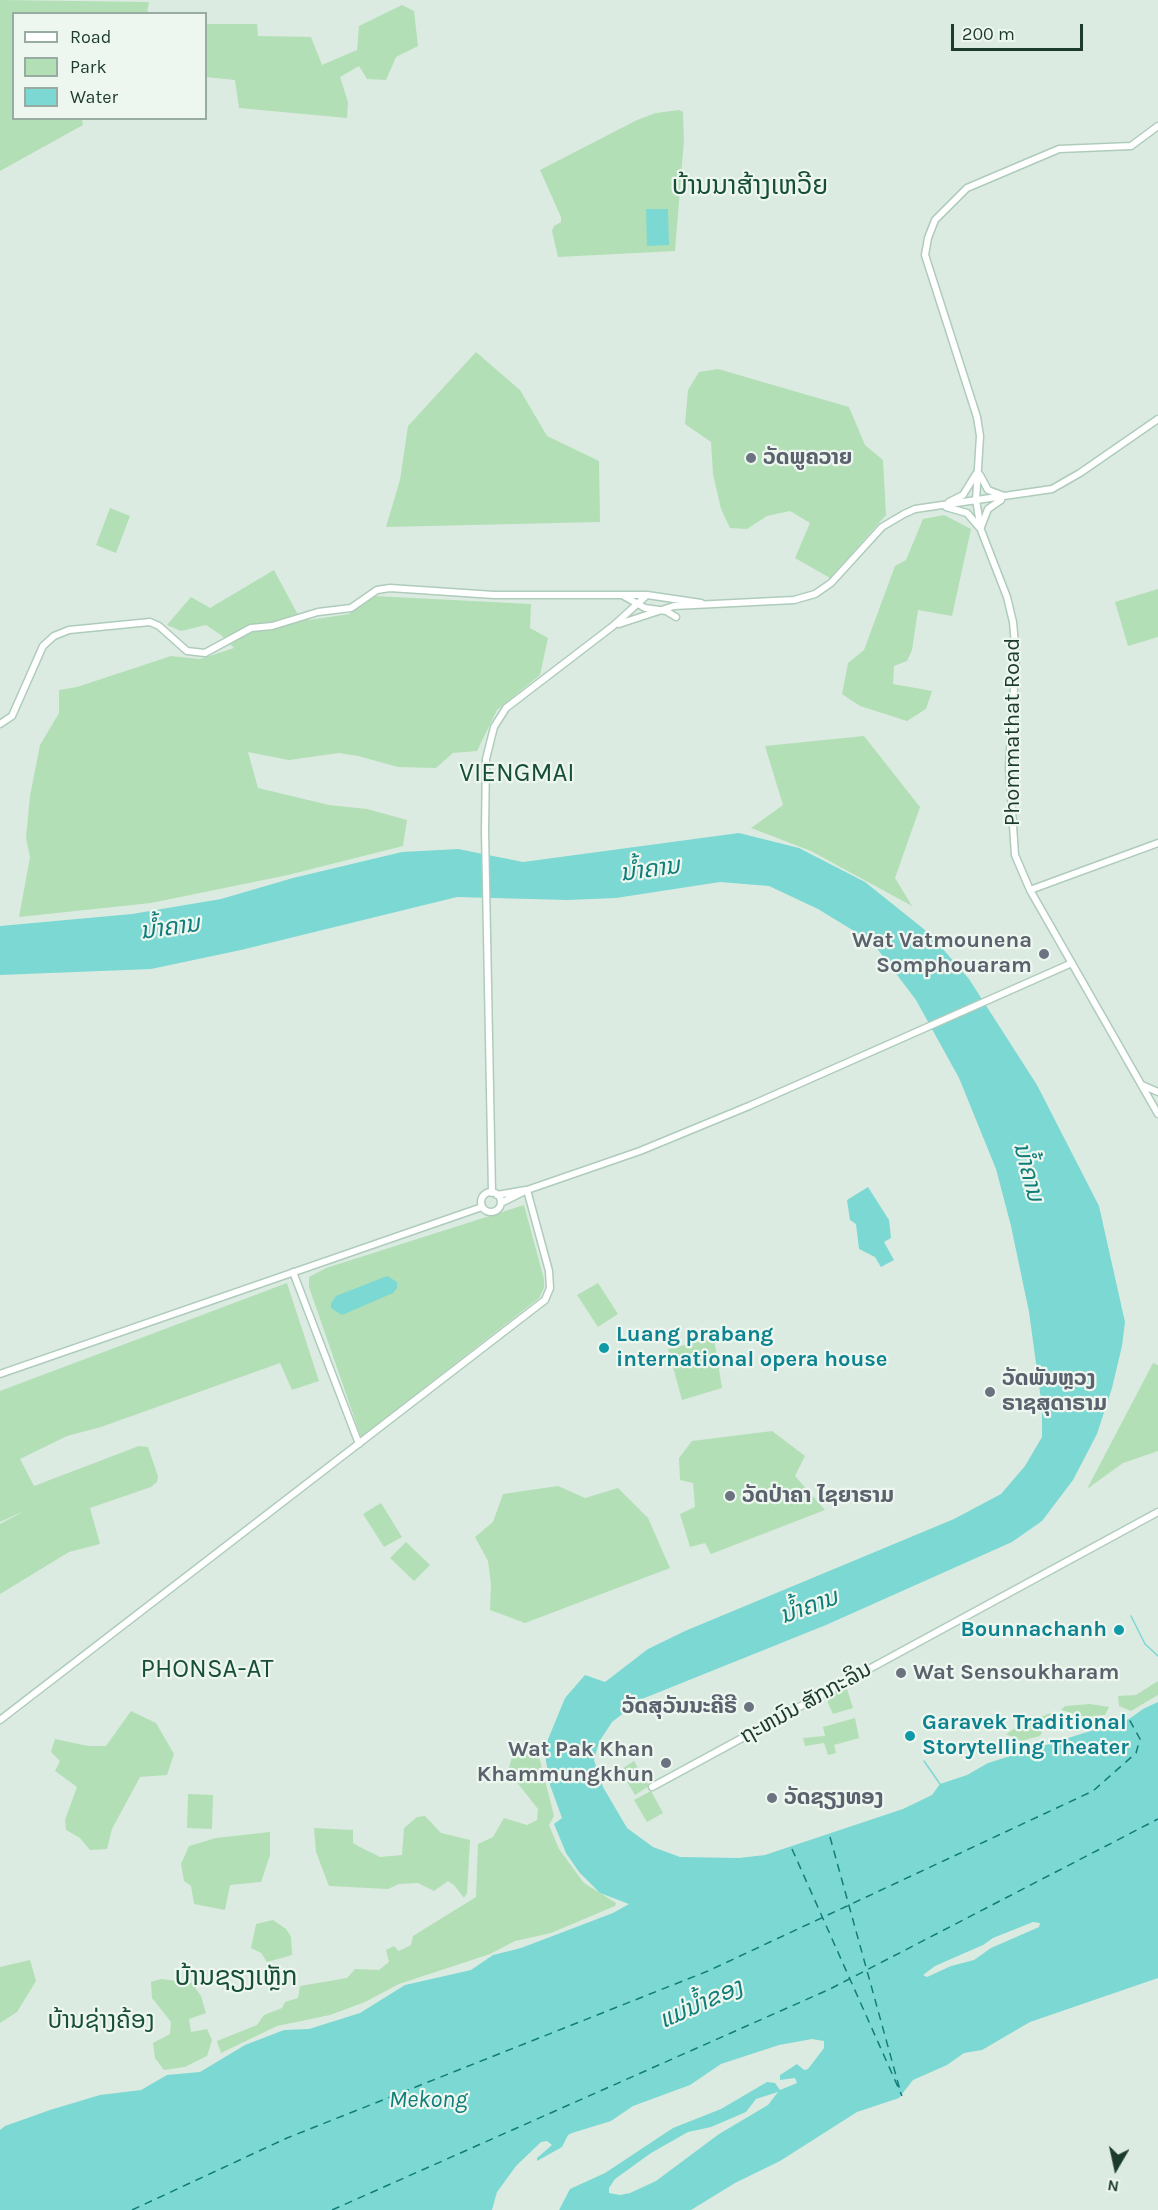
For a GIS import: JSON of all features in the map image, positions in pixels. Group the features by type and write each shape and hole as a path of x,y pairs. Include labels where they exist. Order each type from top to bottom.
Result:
{"street":[{"name":"Phommathat Road","path":"1158,126 1131,146 1121,149 1059,149 992,177 961,193 931,229 925,249 925,261 977,417 980,436 976,500 981,530 1007,597 1013,622 1016,656 1010,799 1016,855 1030,890 1158,1114"},
{"path":"613,626 656,609 674,606 794,600 815,594 831,583 882,527 915,509 1010,497 1058,487 1158,419"},
{"path":"978,468 982,483 988,490 1010,497"},
{"path":"940,506 963,495 978,468"},
{"path":"981,530 988,509 996,502 1010,497"},
{"path":"940,506 967,513 981,530"},
{"path":"0,724 12,716 43,646 54,636 69,630 150,622 159,626 187,651 205,653 251,628 272,626 318,612 351,608 377,590 390,588 494,595 657,595 701,603"},
{"path":"621,594 637,604 676,617"},
{"path":"501,1203 494,1194 485,831 486,759 499,717 515,701 613,626 647,595"},
{"path":"657,595 674,606"},
{"path":"1030,890 1158,843"},
{"path":"529,1189 482,1198 482,1207 486,1211 494,1212 501,1203 529,1189 656,1144 920,1032 1072,963"},
{"path":"1140,1083 1158,1092"},
{"path":"0,1720 545,1300 550,1279 529,1189"},
{"path":"0,1374 482,1207"},
{"path":"293,1272 359,1444"},
{"name":"ຖະຫນົນ ສັກກະລິນ","path":"652,1787 1158,1512"}],"green space":[{"path":"0,0 149,2 147,12 12,12 12,120 82,120 83,125 0,171"},
{"path":"402,5 414,11 418,46 396,57 386,80 367,79 359,66 340,77 348,102 347,118 239,108 235,80 207,77 207,24 257,24 258,36 311,37 322,65 357,50 359,26"},
{"path":"679,110 683,112 684,140 675,251 558,257 552,231 554,226 561,222 561,217 540,170 637,120 656,113"},
{"path":"476,352 520,390 547,436 599,461 600,522 386,527 400,480 408,426"},
{"path":"718,369 849,407 865,445 883,460 886,515 830,578 795,558 810,523 790,511 767,516 747,529 730,528 721,509 713,474 711,442 685,424 688,390 699,372"},
{"path":"110,508 130,516 116,553 96,545"},
{"path":"944,515 971,529 952,616 918,610 912,650 907,661 894,666 893,684 932,691 926,709 907,721 860,706 842,694 848,663 864,650 895,566 906,560 923,519"},
{"path":"274,570 297,613 309,620 349,614 374,596 531,604 530,628 548,638 540,675 497,710 477,751 453,753 436,768 398,767 339,753 289,760 248,752 258,788 329,805 367,809 407,820 403,846 288,875 151,903 19,917 30,857 26,838 30,796 40,745 59,713 59,690 77,687 171,656 200,659 234,648 206,625 181,631 167,625 191,597 210,608"},
{"path":"1158,589 1158,637 1128,646 1115,602"},
{"path":"864,736 920,807 895,878 912,906 811,851 751,828 783,805 765,746"},
{"path":"524,1205 544,1279 544,1288 539,1298 361,1437 309,1287 309,1277 326,1268"},
{"path":"287,1283 319,1381 292,1390 280,1363 101,1427 67,1436 20,1459 34,1486 139,1446 148,1447 158,1476 157,1482 151,1487 90,1508 100,1544 69,1552 0,1594 0,1524 26,1510 0,1522 0,1391"},
{"path":"598,1283 618,1314 598,1327 577,1295"},
{"path":"714,1338 722,1388 682,1400 668,1349"},
{"path":"1153,1363 1158,1365 1158,1451 1123,1463 1087,1489"},
{"path":"772,1431 805,1456 795,1476 825,1510 711,1554 705,1543 690,1547 680,1514 695,1507 693,1483 680,1480 679,1458 692,1441"},
{"path":"558,1486 585,1498 618,1488 648,1518 670,1568 525,1623 490,1610 491,1584 488,1561 475,1537 493,1522 503,1494"},
{"path":"381,1503 402,1537 384,1547 363,1514"},
{"path":"406,1542 430,1565 414,1581 390,1558"},
{"path":"1158,1681 1158,1695 1131,1711 1119,1706 1118,1696 1136,1695"},
{"path":"846,1686 853,1708 833,1714 825,1696"},
{"path":"1090,1704 1109,1707 1105,1715 1086,1717 1061,1710 1065,1706"},
{"path":"131,1711 156,1723 174,1754 167,1775 140,1777 112,1829 107,1849 90,1850 80,1838 66,1830 65,1820 77,1787 55,1771 60,1761 51,1752 55,1739 88,1746 106,1746"},
{"path":"1051,1713 1040,1736 1021,1741 1006,1734 1022,1724"},
{"path":"855,1718 859,1738 834,1745 836,1753 828,1755 824,1743 805,1746 803,1738 825,1736 823,1727"},
{"path":"529,1750 538,1752 554,1816 549,1825 559,1849 584,1883 616,1903 615,1906 551,1933 515,1941 490,1954 399,1984 365,2002 330,2015 277,2026 221,2053 217,2041 257,2025 264,2015 282,2008 285,2002 298,1998 300,1986 347,1978 355,1969 379,1970 389,1962 386,1950 394,1946 399,1951 411,1945 413,1936 476,1897 478,1844 493,1837 504,1818 527,1825 537,1820 538,1809 508,1771 512,1757 523,1757"},
{"path":"634,1761 649,1786 635,1795 620,1770"},
{"path":"651,1791 663,1813 647,1822 634,1800"},
{"path":"188,1794 213,1795 212,1829 187,1828"},
{"path":"425,1816 441,1833 470,1840 467,1893 464,1898 448,1881 434,1891 418,1883 399,1884 388,1889 329,1886 316,1852 314,1828 353,1830 353,1843 360,1847 380,1857 402,1855 404,1828 417,1817"},
{"path":"270,1832 270,1855 261,1882 230,1885 225,1910 194,1904 191,1886 184,1881 181,1864 189,1846 216,1838"},
{"path":"273,1920 286,1929 291,1937 292,1955 267,1962 261,1953 251,1948 256,1924"},
{"path":"30,1960 36,1981 17,2012 0,2023 0,1967"},
{"path":"161,1979 192,1983 201,1996 206,2013 189,2019 191,2032 207,2029 212,2040 207,2056 185,2067 164,2070 155,2058 153,2043 170,2034 171,2022 152,1998 151,1982"}],"water":[{"path":"646,209 668,209 669,245 647,246"},
{"name":"Mekong","path":"739,833 799,848 865,882 930,934 969,979 1037,1085 1099,1206 1125,1322 1112,1388 1097,1434 1073,1480 1042,1521 1012,1542 826,1625 642,1699 612,1722 599,1742 594,1760 603,1787 627,1828 653,1847 680,1857 739,1858 765,1855 903,1809 932,1795 940,1784 967,1775 988,1763 1129,1719 1158,1702 1158,1978 1030,2022 982,2050 964,2053 947,2065 913,2080 899,2098 857,2112 780,2161 735,2183 691,2210 559,2210 570,2189 605,2173 673,2128 721,2109 767,2082 775,2083 780,2090 797,2083 795,2078 780,2080 780,2075 797,2064 804,2070 808,2069 824,2048 824,2041 812,2039 779,2045 721,2064 690,2085 633,2106 611,2121 568,2135 562,2147 537,2161 537,2158 552,2145 547,2141 541,2142 516,2166 497,2192 492,2210 0,2210 0,2130 5,2126 100,2095 141,2090 167,2075 200,2072 245,2045 284,2030 309,2029 360,2013 405,1985 471,1970 493,1955 521,1948 613,1913 629,1904 600,1893 579,1872 566,1853 554,1824 562,1818 550,1785 544,1749 565,1698 585,1675 605,1682 648,1649 685,1631 954,1519 1001,1494 1025,1466 1042,1437 1042,1407 1029,1312 1011,1226 996,1169 959,1078 916,1000 872,942 818,909 769,886 720,882 616,898 567,900 457,897 241,950 151,969 0,975 0,926 132,914 221,899 293,878 402,852 458,849 523,862","holes":["1033,1922 1040,1923 1039,1927 991,1948 974,1960 951,1966 927,1977 923,1975 935,1966 983,1945 993,1938","778,2092 768,2105 719,2134 656,2181 630,2193 620,2195 609,2193 609,2188 615,2179 651,2153 688,2132 711,2127 746,2112 756,2099"]},
{"path":"868,1187 889,1220 891,1238 884,1242 894,1260 881,1267 875,1257 859,1249 856,1224 850,1220 847,1200"},
{"path":"387,1276 397,1282 397,1288 393,1293 342,1315 331,1308 331,1303 336,1296"}],"waterway":[{"path":"1131,1616 1145,1644 1158,1656"},
{"path":"924,1761 940,1784"}],"ferry route":[{"path":"132,2210 287,2138 708,1971 1093,1791 1136,1753 1140,1739 1129,1719"},
{"path":"332,2210 830,1989 1158,1819"},
{"path":"830,1837 900,2090"},
{"path":"792,1849 902,2096"}],"place":[{"name":"ວັດພູຄວາຍ","path":"751,458"},
{"name":"Wat Vatmounena Somphouaram","path":"1044,954"},
{"name":"Luang prabang international opera house","path":"604,1348"},
{"name":"ວັດພັນຫຼວງ ຣາຊສຸດາຣາມ","path":"990,1392"},
{"name":"ວັດປ່າຄາ ໄຊຍາຣາມ","path":"730,1496"},
{"name":"Bounnachanh","path":"1119,1630"},
{"name":"Wat Sensoukharam","path":"901,1673"},
{"name":"ວັດສຸວັນນະຄີຣີ","path":"749,1707"},
{"name":"Garavek Traditional Storytelling Theater","path":"910,1736"},
{"name":"Wat Pak Khan Khammungkhun","path":"666,1763"},
{"name":"ວັດຊຽງທອງ","path":"772,1798"}],"district":[{"name":"ບ້ານນາສ້າງເຫວີຍ","path":"750,187"},
{"name":"VIENGMAI","path":"517,774"},
{"name":"PHONSA-AT","path":"207,1670"},
{"name":"ບ້ານຊຽງເຫຼັກ","path":"236,1978"},
{"name":"ບ້ານຊ່າງຄ້ອງ","path":"101,2021"}],"water label":[{"name":"ນ້ຳຄານ","path":"650,870"},
{"name":"ນ້ຳຄານ","path":"170,928"},
{"name":"ນ້ຳຄານ","path":"1028,1172"},
{"name":"ນ້ຳຄານ","path":"809,1607"},
{"name":"ແມ່ນ້ຳຂອງ","path":"701,2004"}]}
